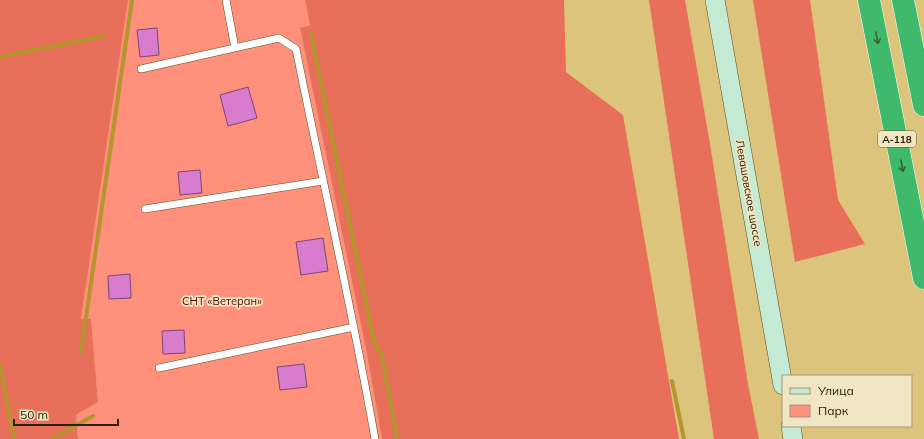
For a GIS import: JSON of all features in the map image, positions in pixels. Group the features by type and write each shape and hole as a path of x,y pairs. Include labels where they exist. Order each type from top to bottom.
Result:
{"highway":[{"name":"А-118","path":"869,0 924,278"},
{"path":"903,0 924,105"}],"main road":[{"name":"Левашовское шоссе","path":"715,0 782,379"},
{"path":"791,427 793,439"}],"lane":[{"path":"226,0 235,48"},
{"path":"141,69 279,38 296,49 354,327 375,439"},
{"path":"145,209 323,181"},
{"path":"159,368 354,327"}],"green space":[{"name":"СНТ «Ветеран»","path":"128,0 305,0 310,25 300,28 367,354 382,439 78,439 76,415 98,402 91,319 81,319"}],"shaded area":[{"path":"0,0 128,0 81,319 91,319 98,402 76,415 78,439 0,439"},
{"path":"305,0 564,0 566,72 623,115 679,439 382,439 367,354 300,28 310,25"},
{"path":"649,0 685,0 710,144 748,384 759,439 714,439"},
{"path":"753,0 810,0 838,200 865,244 795,262"}],"building":[{"path":"157,28 159,55 140,57 137,30"},
{"path":"248,87 257,118 228,126 220,95"},
{"path":"200,170 202,193 180,195 178,172"},
{"path":"323,238 328,271 301,275 296,242"},
{"path":"130,274 131,298 109,299 108,276"},
{"path":"184,330 185,353 163,354 162,331"},
{"path":"304,364 307,387 280,390 277,367"}],"waterway":[{"path":"81,352 132,0"},
{"path":"311,34 374,342 382,356 397,439"},
{"path":"0,57 104,36"},
{"path":"0,365 14,439"},
{"path":"672,381 684,439"},
{"path":"52,439 93,416"}]}
